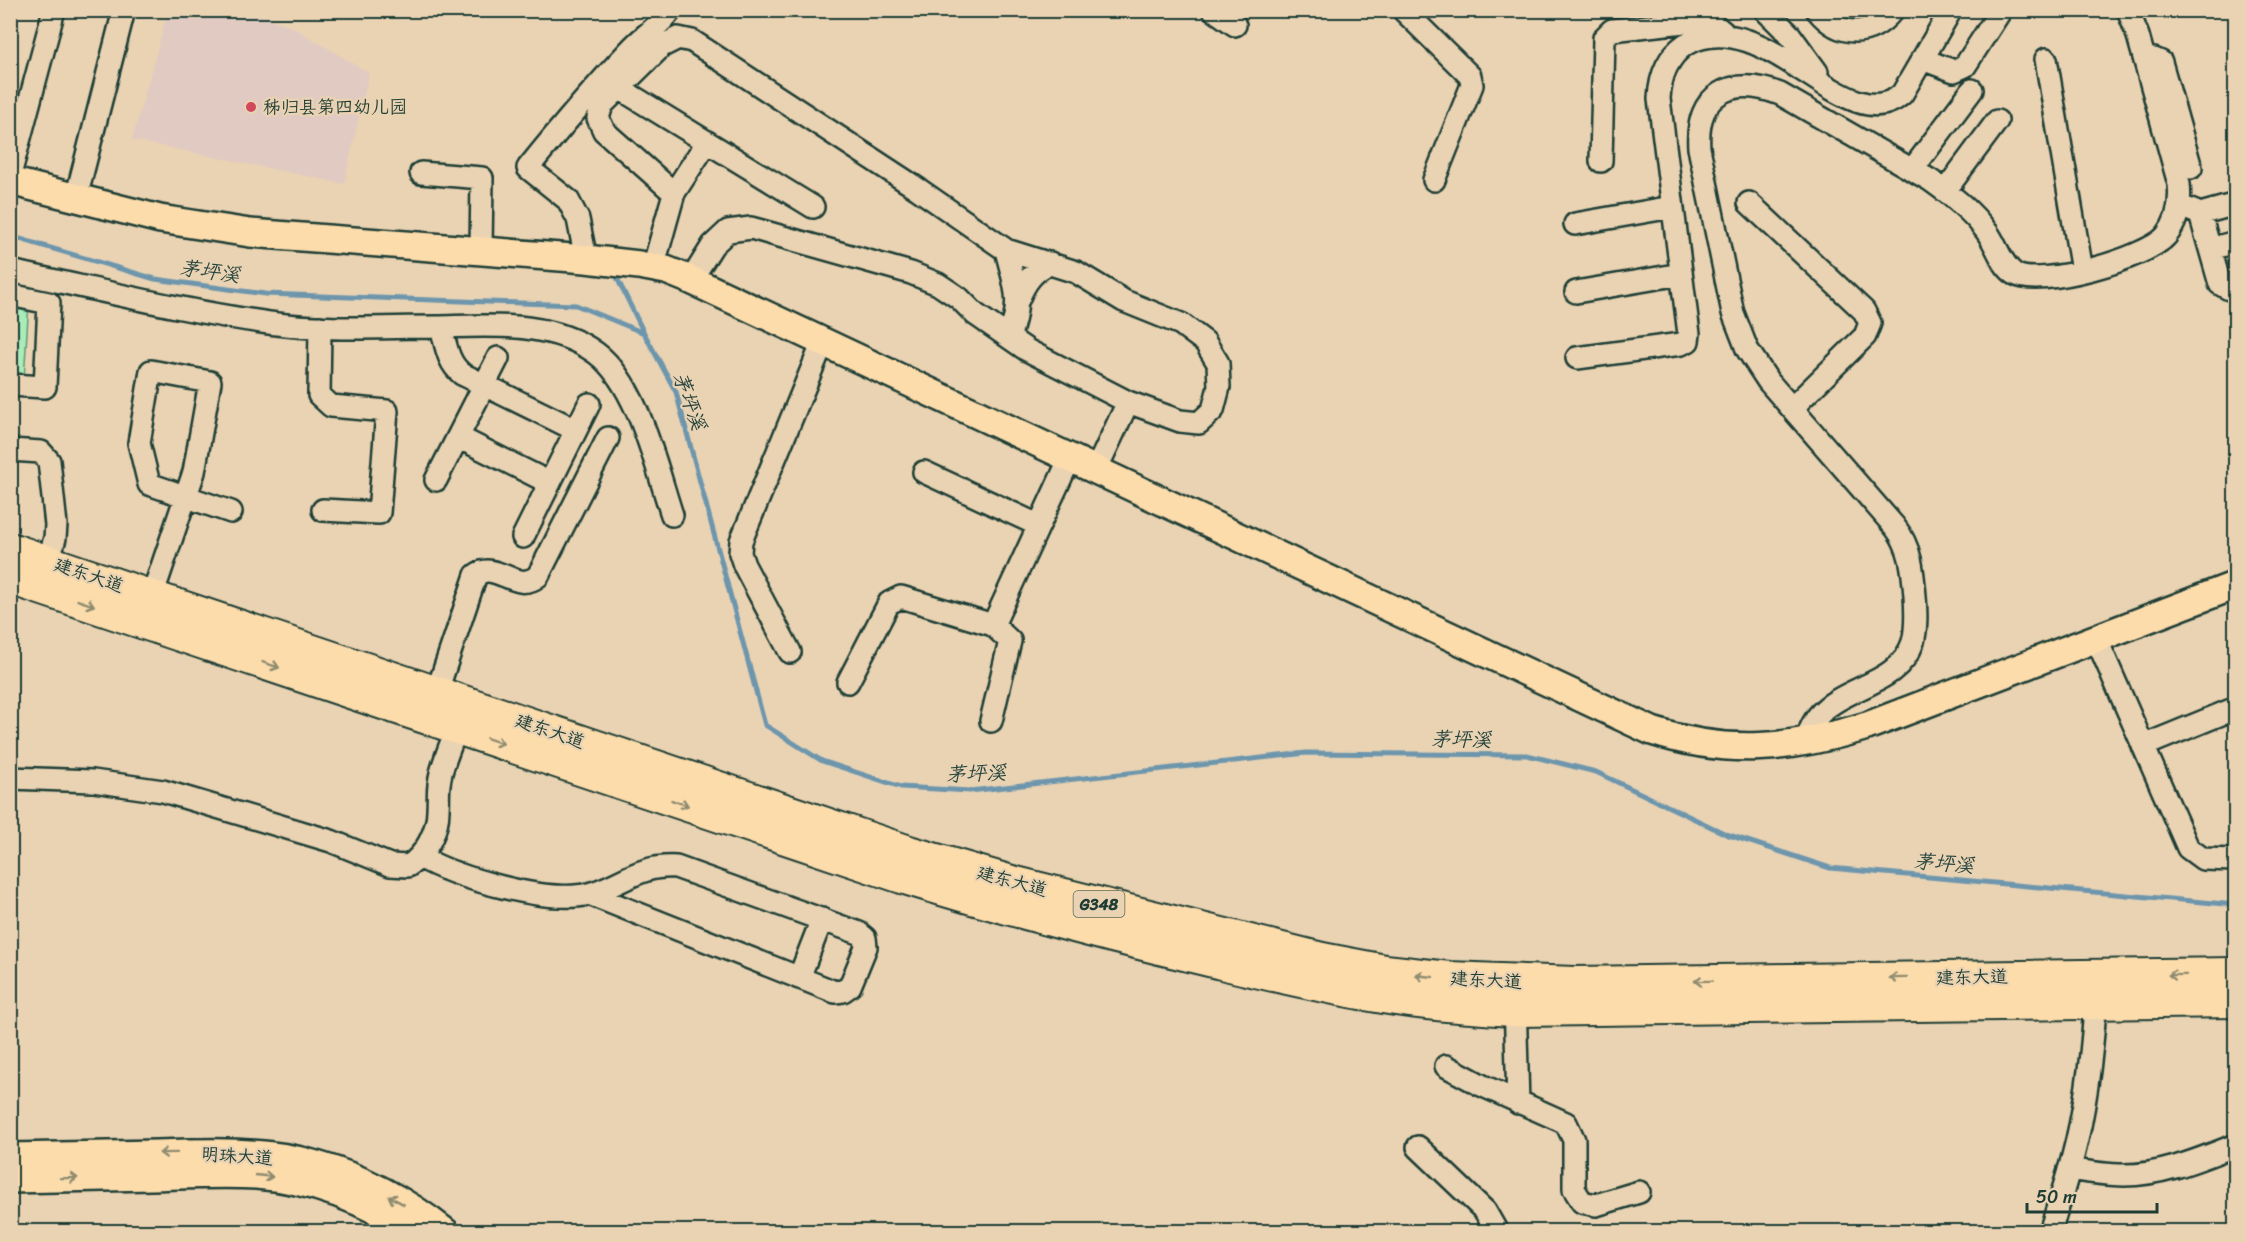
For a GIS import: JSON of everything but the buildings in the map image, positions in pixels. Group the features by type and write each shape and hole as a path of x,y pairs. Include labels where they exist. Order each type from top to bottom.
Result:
{"highway":[{"name":"建东大道","path":"10,549 44,574 462,715 1012,882 1332,961 1385,971 1449,978 1515,996 1575,983 2097,989 2235,1001"},
{"name":"建东大道","path":"10,578 44,574"},
{"name":"建东大道","path":"2097,989 2235,974"}],"main road":[{"path":"10,181 160,219 250,233 586,259 666,270 1652,731 1682,741 1745,748 1807,742 1867,726 2235,585"},
{"name":"明珠大道","path":"10,1157 257,1154 315,1164 371,1186 422,1214 445,1232"},
{"name":"明珠大道","path":"10,1179 199,1174 258,1175 313,1185 339,1194 388,1216 413,1232"}],"street":[{"path":"10,175 54,10"},
{"path":"76,198 124,10"},
{"path":"586,259 578,219 568,200 528,168 580,104 636,44 664,20 671,10"},
{"path":"1214,10 1235,25"},
{"path":"1403,10 1470,76 1472,85 1434,180"},
{"path":"1765,10 1790,35 1824,81"},
{"path":"1817,10 1838,28 1858,31 1877,26 1893,10"},
{"path":"1577,358 1681,344 1688,341 1689,334 1659,108 1661,81 1667,64 1678,50 1703,36 1723,32 1754,38 1855,99 1872,104 1889,103 1902,94 1951,10"},
{"path":"1922,59 1954,71 1965,66 2001,10"},
{"path":"1807,742 1809,728 1815,717 1827,706 1887,674 1903,661 1912,643 1916,611 1912,567 1902,535 1756,365 1747,349 1736,322 1699,148 1700,117 1708,104 1727,90 1749,86 1765,88 1780,94 1946,191 1979,221 1994,242 2006,265 2016,274 2038,279 2082,271 2133,255 2156,245 2172,227 2180,206 2179,184 2135,25 2128,10"},
{"path":"1601,161 1604,38 1612,30 1694,20 1711,22 1723,32"},
{"path":"674,192 604,131 598,118 602,105 662,46 678,38 692,41 918,189 1006,250 1076,272 1124,301 1181,324 1205,342 1218,363 1219,387 1213,410 1198,423 1180,421 1128,402 1028,350 975,314 959,298 938,284 911,273 751,228 728,231 712,245 691,280"},
{"path":"2145,60 2154,58 2161,62 2191,168"},
{"path":"2046,59 2082,271"},
{"path":"619,88 813,207"},
{"path":"1912,170 1972,90"},
{"path":"1946,191 1997,122"},
{"path":"653,268 674,192 707,142"},
{"path":"421,173 482,178 481,251"},
{"path":"1749,203 1864,311 1870,323 1865,336 1792,408"},
{"path":"2180,206 2200,214 2235,204"},
{"path":"1575,224 1672,207"},
{"path":"2200,214 2220,284 2229,289 2235,287"},
{"path":"2210,249 2235,242"},
{"path":"1006,250 1018,300 1017,316 1009,337"},
{"path":"1018,300 1030,276 1039,268 1050,263"},
{"path":"10,271 219,315 271,323 320,327 498,326 561,335 579,342 597,354 613,369 635,403 672,515"},
{"path":"1576,292 1681,274"},
{"path":"10,296 49,303 45,387 10,385"},
{"path":"320,327 318,394 331,406 387,411 379,513 323,510"},
{"path":"441,327 449,358 462,374 576,430"},
{"path":"790,652 744,565 740,553 741,541 823,342"},
{"path":"436,480 498,358"},
{"path":"148,609 185,496 194,472 210,381 151,371 139,442 149,484 185,496 231,512"},
{"path":"1096,470 1128,402"},
{"path":"524,537 589,404"},
{"path":"458,437 550,483"},
{"path":"433,705 476,575 482,570 490,570 524,583 538,576 608,438"},
{"path":"10,450 40,452 49,461 56,525 55,538 44,574"},
{"path":"993,625 1070,458"},
{"path":"924,472 1038,525"},
{"path":"848,682 889,603 901,597 993,625 1010,641 991,721"},
{"path":"2096,638 2188,848 2203,859 2235,860"},
{"path":"2143,746 2235,708"},
{"path":"10,778 93,781 163,791 331,841 390,865 408,866 420,857 435,829 438,810 437,792 462,715"},
{"path":"420,857 447,871 523,891 556,896 589,894 645,869 660,866 675,867 859,933 865,938 866,947 850,986 843,991 834,992 589,894"},
{"path":"799,978 822,919"},
{"path":"2050,1232 2069,1169 2084,1104 2097,989"},
{"path":"1515,996 1518,1103"},
{"path":"1446,1066 1518,1103 1566,1123 1574,1140 1574,1189 1582,1202 1596,1205 1639,1192"},
{"path":"2069,1169 2125,1175 2150,1173 2176,1167 2235,1145"},
{"path":"1418,1147 1485,1211 1497,1232"}],"shaded area":[{"name":"秭归县第四幼儿园","path":"168,11 252,11 296,29 369,73 344,184 132,140"}],"green space":[{"path":"10,301 29,302 24,379 11,379"}],"waterway":[{"name":"茅坪溪","path":"10,236 155,279 265,294 576,305 644,333 676,392 765,725 822,761 901,787 970,791 1306,753 1527,755 1596,772 1726,834 1830,868 2236,905"},
{"path":"618,280 644,333"}],"place":[{"name":"秭归县第四幼儿园","path":"251,107"}]}
